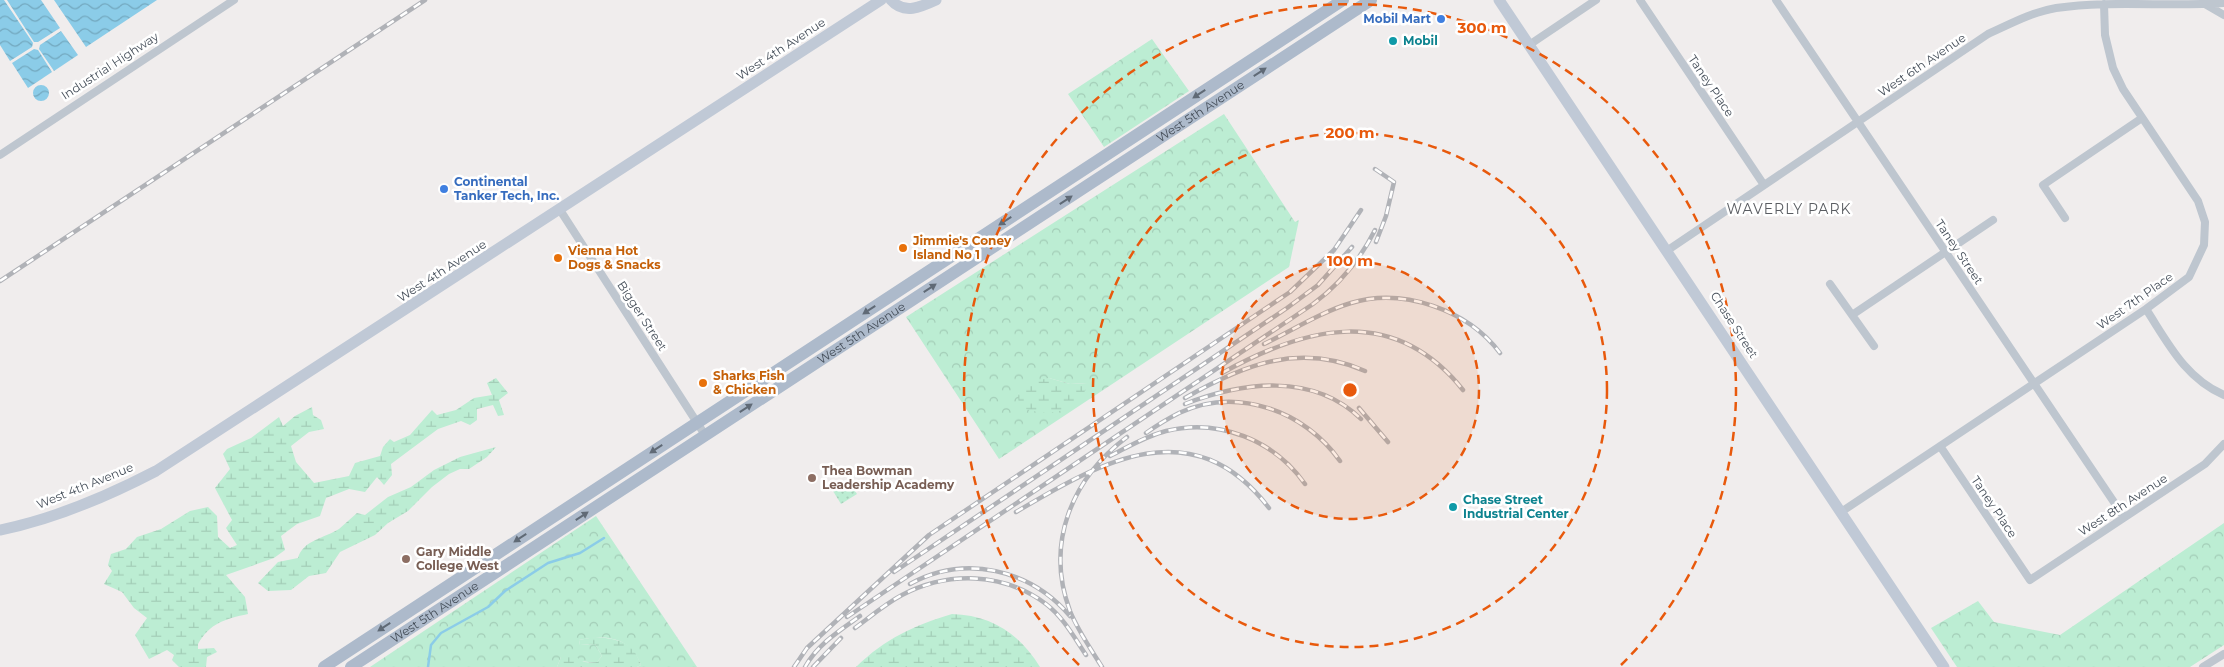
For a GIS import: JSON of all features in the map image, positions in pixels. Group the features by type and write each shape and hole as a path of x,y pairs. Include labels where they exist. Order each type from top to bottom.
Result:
{"main road":[{"name":"West 4th Avenue","path":"0,530 71,510 118,491 156,471 881,0"},
{"path":"891,0 901,8 910,9 936,0"},
{"name":"West 5th Avenue","path":"330,665 697,422 1342,0"},
{"name":"West 5th Avenue","path":"351,667 1371,0"},
{"name":"Chase Street","path":"1499,0 1668,250 1944,667"},
{"path":"1289,35 1298,48"},
{"path":"1104,156 1113,170"},
{"path":"822,341 830,353"}],"street":[{"name":"Industrial Highway","path":"0,155 234,0"},
{"path":"1530,45 1596,0"},
{"name":"Taney Place","path":"1640,0 1764,185"},
{"name":"Taney Street","path":"1776,0 2124,517"},
{"name":"West 6th Avenue","path":"1668,250 1988,34 2022,18 2055,8 2104,4 2224,3"},
{"name":"West 7th Place","path":"1841,512 2146,309 2189,277 2204,245 2205,222 2198,200 2123,89 2112,66 2105,36 2104,4"},
{"path":"2205,4 2224,15"},
{"path":"2065,218 2043,185 2142,118"},
{"name":"Bigger Street","path":"560,210 705,435"},
{"path":"1852,315 1993,220"},
{"path":"1830,284 1874,346"},
{"path":"2146,309 2193,377 2224,395"},
{"name":"West 8th Avenue","path":"2030,580 2205,464 2224,444"},
{"name":"Taney Place","path":"1940,446 2030,580"},
{"path":"2203,667 2224,654"}],"green space":[{"path":"1152,39 1189,91 1104,147 1068,94"},
{"path":"1224,114 1295,222 1299,220 1289,267 999,459 906,317","holes":["1049,378 1070,384 1089,383 1018,394"]},
{"path":"496,378 508,393 499,400 504,415 498,416 493,405 477,409 477,420 470,425 461,421 438,429 391,464 392,475 384,485 377,477 365,492 349,489 326,498 320,516 297,524 281,536 285,550 274,558 226,575 245,597 248,614 219,623 203,637 198,644 198,649 214,648 217,652 207,657 206,667 179,667 172,660 174,655 167,650 149,659 135,635 147,618 134,608 122,592 104,584 112,571 108,565 111,554 126,549 137,537 161,529 190,511 208,507 217,516 218,537 230,548 237,545 226,528 232,520 215,488 230,469 223,454 227,449 251,438 279,417 283,426 295,416 312,407 313,415 321,420 324,429 309,432 291,446 296,462 314,483 349,476 355,463 380,456 383,447 390,439 394,442 410,435 432,410 437,415 456,410 474,398 492,395 487,383"},
{"path":"1049,378 1070,384 1089,383 1077,401 1060,411 1040,412 1019,407 1018,394 1031,382"},
{"path":"496,447 487,457 469,469 460,469 449,474 432,487 408,511 388,523 375,535 340,552 326,573 309,576 291,590 268,591 258,583 278,562 298,558 309,543 339,529 357,513 365,515 388,497 411,487 434,470 460,457"},
{"path":"848,481 857,494 841,504 833,491"},
{"path":"596,516 697,667 637,667 641,665 631,648 616,640 598,637 579,640 580,645 595,644 602,656 597,662 561,657 557,667 370,667"},
{"path":"2224,523 2224,645 2190,667 1957,667 1931,628 1978,601 1994,622 2060,635"},
{"path":"952,614 979,618 1003,628 1023,645 1040,667 856,667 878,648 901,634 912,628"},
{"path":"595,637 618,640 629,646 638,657 641,665 637,667 557,667 561,657 574,652 583,661 597,662 602,656 595,644 580,645 579,640"}],"water":[{"path":"0,0 4,0 33,43 32,47 10,61 0,45"},
{"path":"7,0 41,0 60,28 38,42 34,42"},
{"path":"54,0 157,0 86,47"},
{"path":"61,31 78,55 54,71 39,49 40,45"},
{"path":"34,49 38,50 52,72 28,88 12,63"},
{"path":"41,85 47,87 49,93 47,99 41,101 35,99 33,93 35,87"}],"waterway":[{"path":"428,667 431,645 441,633 488,607 505,591 548,563 580,553 604,538"}],"railway":[{"path":"0,281 425,0"},
{"path":"1375,169 1394,182 1386,216 1376,242"},
{"path":"794,667 807,648 929,535 1290,292 1334,250 1361,210"},
{"path":"847,617 1313,304 1348,271 1363,251 1375,230"},
{"path":"894,572 1287,308 1318,285 1352,247"},
{"path":"1264,344 1318,316 1351,303 1371,299 1392,298 1413,300 1453,314 1487,338 1500,353"},
{"path":"1222,373 1286,344 1317,335 1348,332 1379,334 1408,344 1436,363 1463,390"},
{"path":"1185,398 1228,376 1272,361 1294,358 1317,358 1341,362 1365,371"},
{"path":"1185,404 1230,390 1276,386 1299,388 1321,394 1342,404 1361,419"},
{"path":"1146,433 1179,413 1201,405 1224,402 1246,403 1268,408 1289,417 1325,443 1340,461"},
{"path":"1359,408 1388,442"},
{"path":"1110,456 1137,442 1166,431 1186,428 1225,430 1261,444 1278,455 1305,484"},
{"path":"1102,667 1070,611 1063,586 1060,561 1062,538 1068,515 1078,493 1091,472 1107,454 1127,437"},
{"path":"1016,512 1081,476 1114,462 1146,454 1178,452 1210,460 1240,478 1269,508"},
{"path":"910,584 931,575 953,570 996,571 1016,577 1036,587 1054,600 1070,616"},
{"path":"855,628 890,602 920,587 956,579 975,578 1012,586 1029,593 1046,604 1063,621 1086,655"},
{"path":"805,667 816,651 860,616"},
{"path":"813,667 841,638"}],"place":[{"name":"Mobil Mart","path":"1441,19"},
{"name":"Mobil","path":"1393,41"},
{"name":"Continental Tanker Tech, Inc.","path":"444,189"},
{"name":"Jimmie's Coney Island No 1","path":"903,248"},
{"name":"Vienna Hot Dogs & Snacks","path":"558,258"},
{"name":"Sharks Fish & Chicken","path":"703,383"},
{"name":"Thea Bowman Leadership Academy","path":"812,478"},
{"name":"Chase Street Industrial Center","path":"1453,507"},
{"name":"Gary Middle College West","path":"406,559"}],"district":[{"name":"WAVERLY PARK","path":"1789,209"}]}
